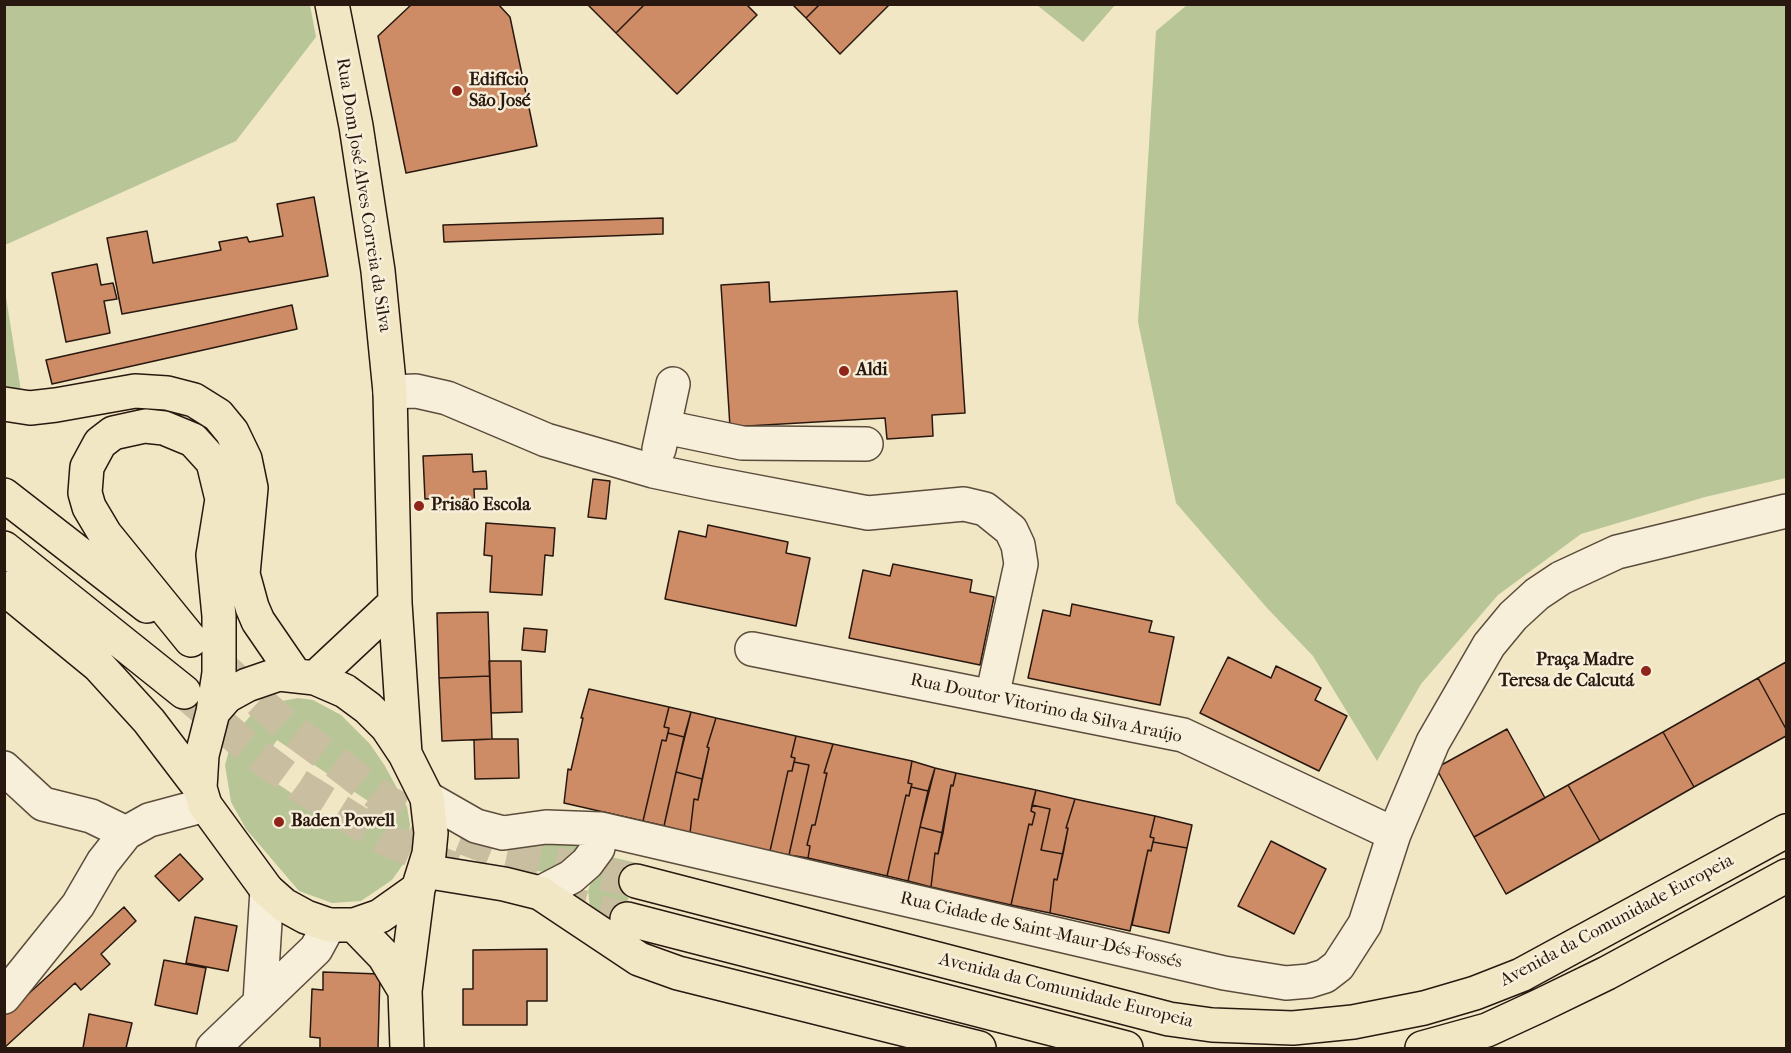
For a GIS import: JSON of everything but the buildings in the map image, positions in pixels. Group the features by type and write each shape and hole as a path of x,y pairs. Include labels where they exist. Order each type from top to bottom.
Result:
{"main road":[{"name":"Rua Dom José Alves Correia da Silva","path":"332,4 356,126 373,237 390,392 395,603 405,754"},
{"path":"4,404 30,408 135,391 167,393 194,400 218,415 232,432 245,459 251,488 243,574 252,608 258,621 305,677"},
{"path":"4,495 191,640 105,534 88,507 85,493 87,467 100,443 113,433 145,426 164,428 193,440 213,462 222,499 213,555 219,674 213,712 202,754 202,796"},
{"path":"4,548 184,692"},
{"path":"4,588 98,665 141,712 267,890 284,905 306,917 342,925 384,956 405,991"},
{"path":"305,677 395,603"},
{"path":"213,712 227,696 247,685 279,674 305,677 345,691 368,708 387,727 405,754 427,798 431,833 421,880 405,991 407,1048"},
{"name":"Avenida da Comunidade Europeia","path":"636,882 1169,1019 1212,1026 1293,1028 1353,1022 1424,1008 1475,993 1521,975 1786,831"},
{"name":"Avenida da Comunidade Europeia","path":"1422,1048 1487,1030 1539,1006 1607,973 1786,876"},
{"path":"342,925 380,916 421,880 504,884 540,893 639,959 678,973 979,1048"},
{"path":"627,919 1126,1048"}],"street":[{"path":"653,471 665,427 673,384"},
{"path":"390,392 416,391 447,398 546,440 653,471 868,513 964,504 985,509 1011,530 1018,545 1021,564 992,697"},
{"path":"665,427 742,443 866,444"},
{"name":"Rua Cidade de Saint-Maur-Dés-Fossés","path":"427,798 476,826 503,833 546,827 601,829 1224,973 1286,983 1309,981 1325,975 1338,966 1365,924 1394,834 1432,742 1489,645 1537,594 1560,578 1617,552 1786,511"},
{"name":"Rua Doutor Vitorino da Silva Araújo","path":"752,649 1183,735 1394,834"},
{"path":"4,768 43,804 91,816 126,833"},
{"path":"4,997 78,905 104,862 126,833 202,796"},
{"path":"540,893 571,877 586,863 598,848 601,829"},
{"path":"260,1002 267,890"},
{"path":"213,1048 342,925"}],"green space":[{"path":"4,5 310,5 316,37 236,141 5,245"},
{"path":"1037,5 1115,5 1083,42"},
{"path":"1187,5 1786,5 1786,478 1705,497 1581,534 1498,595 1421,684 1377,761 1313,656 1267,608 1176,503 1138,322 1156,31"},
{"path":"5,291 21,391 5,387"},
{"path":"298,698 313,700 341,715 370,744 407,807 410,825 404,863 392,880 361,901 332,903 299,891 246,829 231,802 225,765 233,736 252,714 271,703","holes":["277,740 371,803 351,833 257,770"]},
{"path":"545,840 576,843 578,856 547,872 537,871 521,864 521,847"},
{"path":"611,857 637,863 621,927 590,907 588,891 592,879"}],"tunnel":[{"path":"223,668 284,724 386,801 435,827 494,850 636,881"},
{"path":"184,692 245,745 298,785 383,838 454,869"},
{"path":"552,898 627,919"}],"place":[{"name":"Edifício São José","path":"457,91"},
{"name":"Aldi","path":"844,371"},
{"name":"Prisão Escola","path":"419,506"},
{"name":"Praça Madre Teresa de Calcutá","path":"1646,671"},
{"name":"Baden Powell","path":"279,822"}]}
